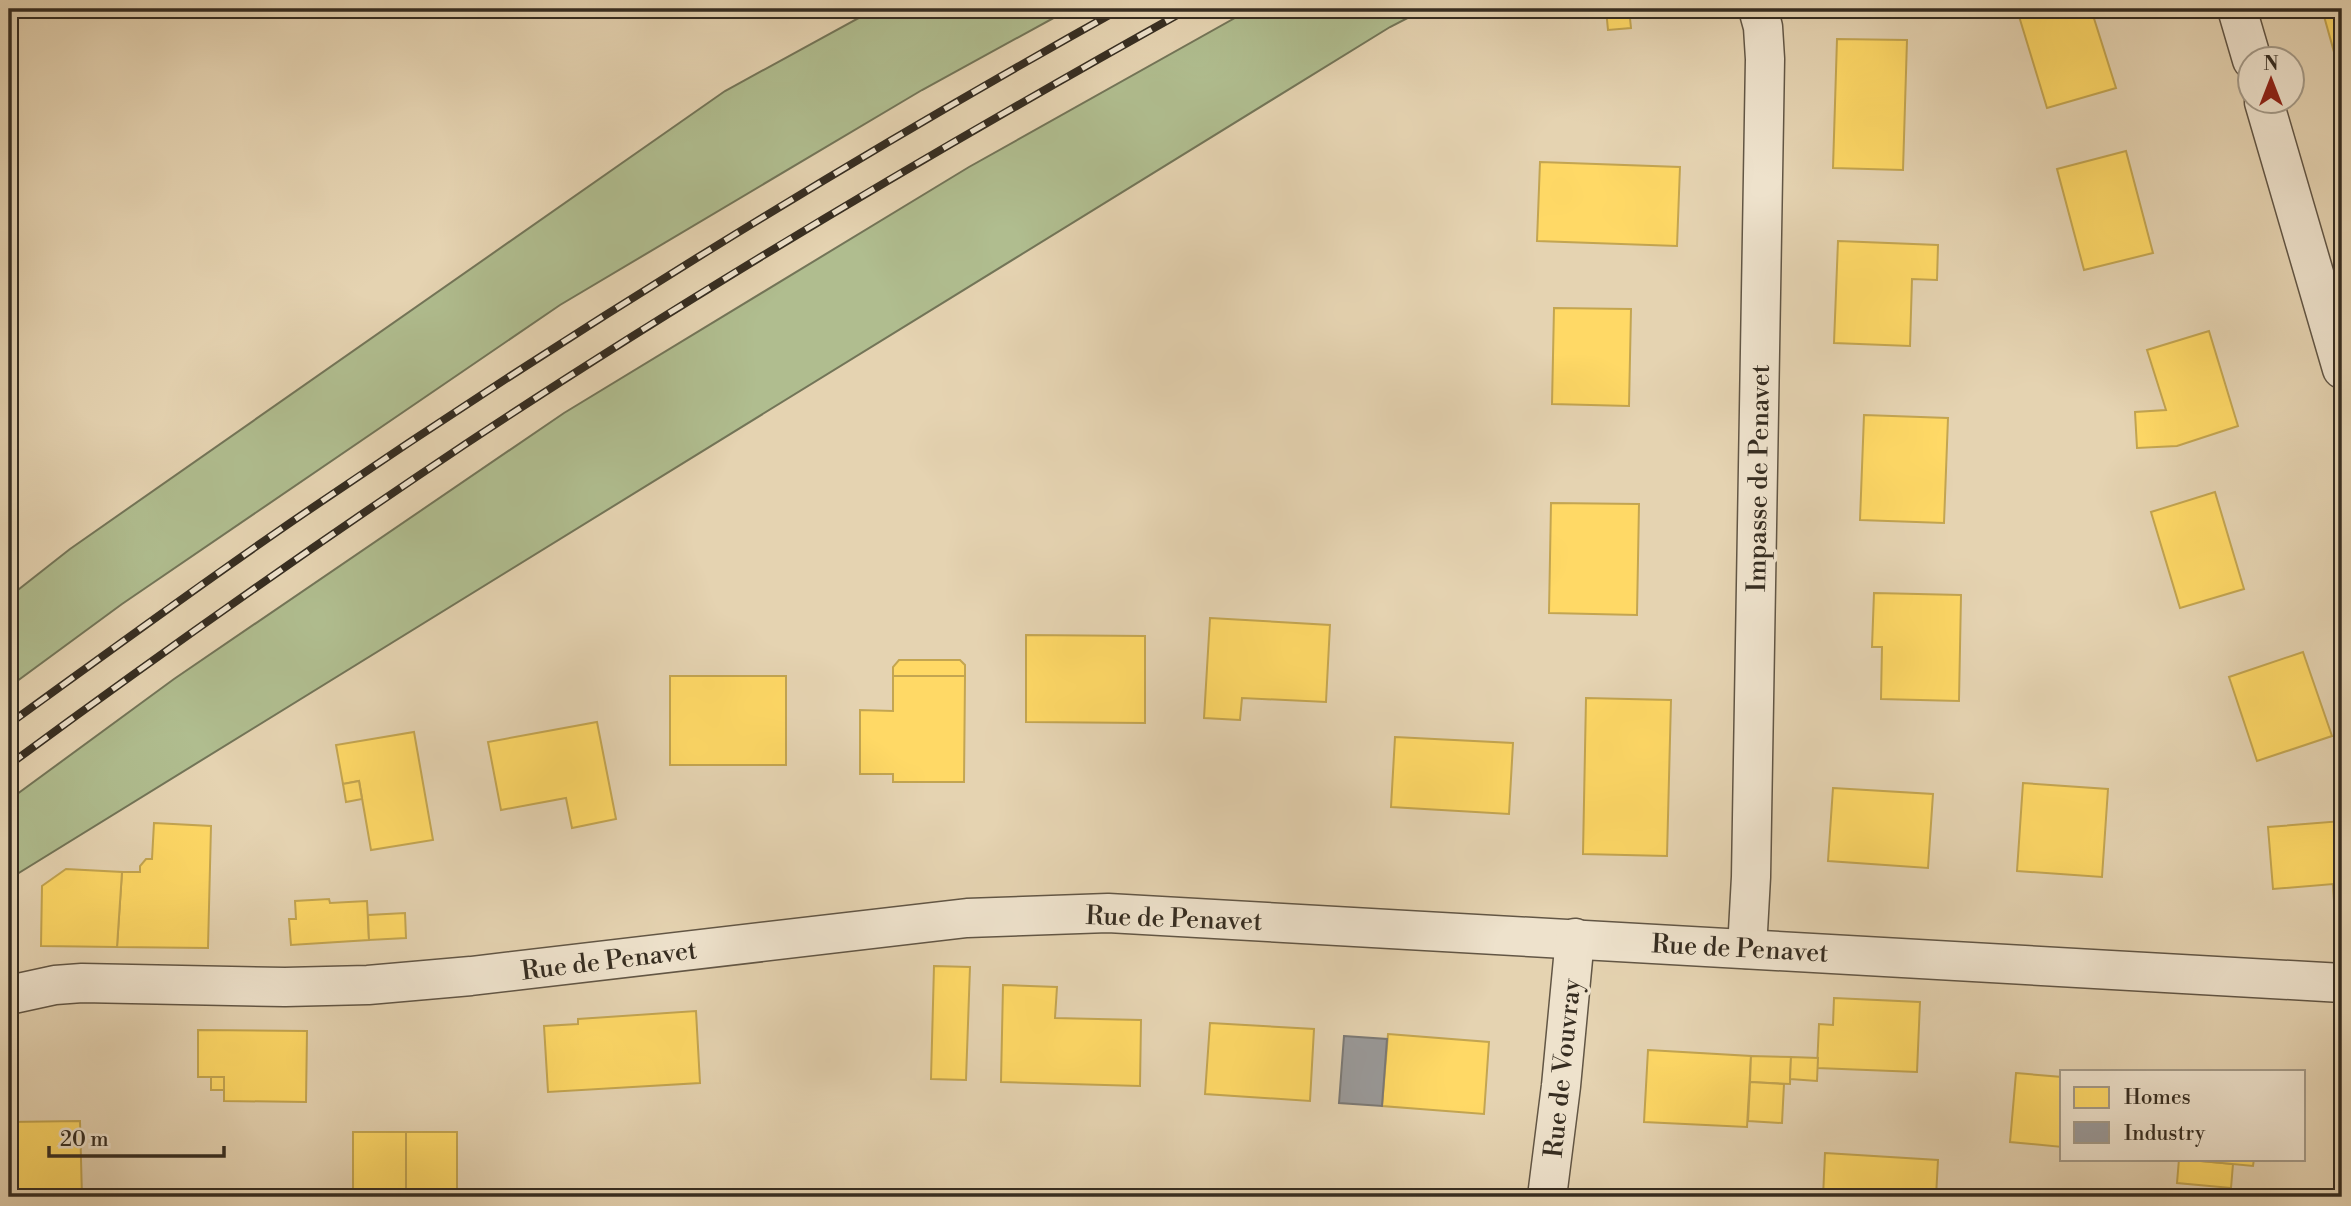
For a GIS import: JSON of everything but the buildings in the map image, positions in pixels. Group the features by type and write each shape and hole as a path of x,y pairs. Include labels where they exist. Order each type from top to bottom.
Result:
{"street":[{"name":"Impasse de Penavet","path":"1747,948 1751,877 1765,59 1763,27 1758,9"},
{"path":"2237,9 2248,46"},
{"path":"2268,116 2342,369"},
{"name":"Rue de Penavet","path":"9,995 55,985 82,983 271,987 368,985 471,976 967,918 1108,912 2342,983"},
{"name":"Rue de Vouvray","path":"1547,1197 1568,1023 1575,938"}],"green space":[{"path":"875,9 1070,9 922,90 560,305 122,604 9,687 9,597 70,549 725,91"},
{"path":"1251,9 1425,9 1390,27 9,879 9,800 174,679 564,413 969,167"}],"railway":[{"path":"9,724 269,538 505,379 810,189 1120,9"},
{"path":"9,765 292,563 552,387 822,220 1188,9"}]}
